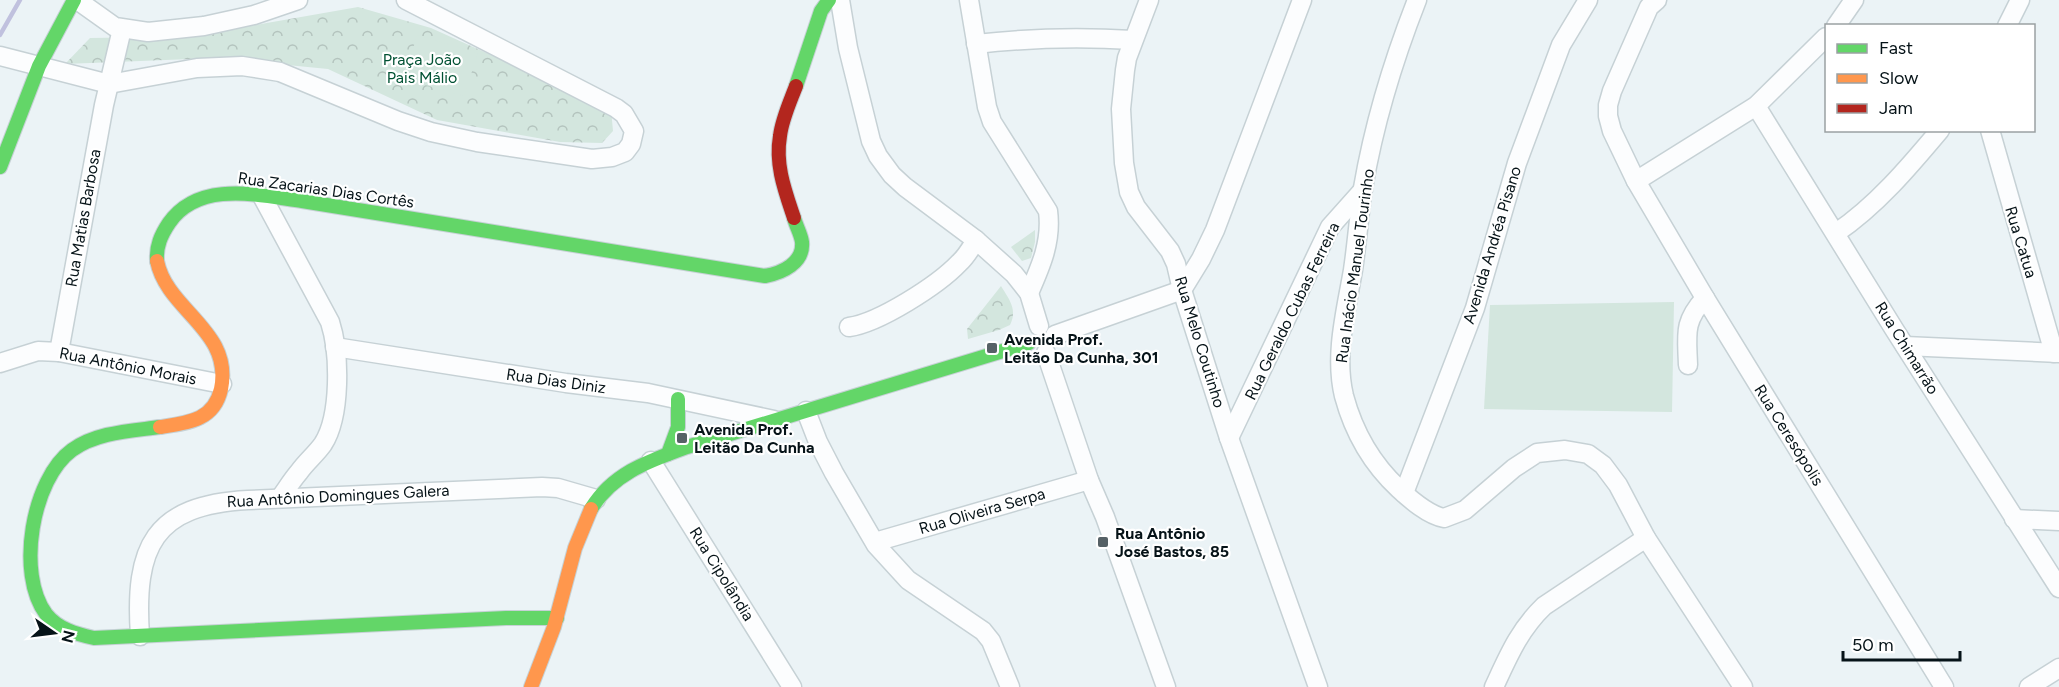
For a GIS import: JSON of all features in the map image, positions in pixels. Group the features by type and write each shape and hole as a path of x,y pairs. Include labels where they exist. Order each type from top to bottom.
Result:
{"street":[{"path":"0,167 39,66 76,0 110,24 122,29 148,32 204,26 254,15 298,0"},
{"path":"0,56 109,84 197,68 242,66 263,68 280,72 431,132 477,142 592,159 612,157 625,153 629,148 634,131 624,114 616,108 406,0"},
{"name":"Rua Zacarias Dias Cortês","path":"557,618 506,618 94,638 57,626 37,597 31,573 33,526 53,468 75,447 94,439 201,419 214,406 219,397 224,369 220,353 209,334 162,279 156,257 157,246 165,228 186,206 203,197 228,193 302,201 765,276 780,273 793,265 801,252 802,243 780,175 778,159 780,133 821,11 829,0"},
{"path":"840,0 848,48 871,141 878,156 892,175 905,187 976,240 1014,274 1029,293 1039,326"},
{"path":"969,0 987,107 992,122 1047,211 1050,227 1047,248 1029,293"},
{"name":"Rua Melo Coutinho","path":"1149,0 1127,58 1121,109 1124,163 1129,192 1136,207 1170,251 1176,264 1182,290 1230,438 1318,687"},
{"path":"1055,335 1182,290 1215,230 1302,0"},
{"name":"Rua Inácio Manuel Tourinho","path":"1418,0 1379,113 1363,190 1341,346 1344,396 1364,448 1387,478 1404,493 1438,517 1449,518 1465,510 1525,460 1537,453 1553,450 1578,451 1588,454 1610,473 1646,538 1743,687"},
{"name":"Avenida Andréa Pisano","path":"1404,493 1475,308 1517,163 1561,45 1588,0"},
{"path":"1837,24 1854,0"},
{"path":"2008,24 2020,0"},
{"name":"Rua Ceresópolis","path":"1649,2 1612,91 1608,105 1612,131 1636,181 1705,298 1944,687"},
{"name":"Rua Matias Barbosa","path":"59,352 98,136 122,29"},
{"path":"976,44 1013,39 1133,40"},
{"path":"1636,181 1756,106 1825,39"},
{"name":"Rua Chimarrão","path":"1756,106 2059,588"},
{"path":"1836,233 1853,221 1910,167 1938,132"},
{"name":"Rua Catua","path":"1991,132 2057,353"},
{"name":"Rua Geraldo Cubas Ferreira","path":"1230,438 1330,227 1363,190"},
{"path":"262,196 330,322 337,363 334,411 328,434 323,444 280,498"},
{"path":"849,327 879,316 917,296 959,263 976,240"},
{"path":"1688,365 1687,329 1692,312 1705,298"},
{"path":"1039,326 1049,328 1055,335 1056,343 1053,349 1046,353 1032,350 1029,336 1039,326"},
{"path":"531,687 557,618 574,552 590,508 615,480 660,457 1029,343"},
{"path":"1905,346 2057,353"},
{"name":"Rua Dias Diniz","path":"335,347 566,383 648,393 776,420"},
{"name":"Rua Antônio Morais","path":"0,363 38,351 59,352 222,384"},
{"path":"1046,353 1089,480 1166,687"},
{"path":"660,457 675,441 679,424 678,399"},
{"path":"806,411 818,442 834,473 875,542 908,580 982,630 991,641 1010,687"},
{"name":"Rua Cipolândia","path":"660,457 792,687"},
{"name":"Rua Oliveira Serpa","path":"875,542 1089,480"},
{"name":"Rua Antônio Domingues Galera","path":"140,636 139,590 144,560 153,540 162,529 188,511 206,505 222,501 542,487 558,488 596,499"},
{"path":"2014,519 2059,521"},
{"path":"1494,687 1522,629 1532,617 1544,606 1646,538"},
{"path":"2029,687 2059,668"}],"green space":[{"name":"Praça João Pais Málio","path":"358,7 431,28 611,109 613,131 602,143 560,142 437,120 328,69 216,58 65,64 90,38 157,37 221,31"},
{"path":"417,35 478,53 464,96 404,79"},
{"path":"1035,230 1031,258 1022,261 1011,247"},
{"path":"1001,286 1013,309 1010,325 968,339 967,329"},
{"path":"1674,302 1672,412 1484,409 1490,305"}],"waterway":[{"path":"0,35 20,0"}],"traffic: fast":[{"path":"0,167 39,66 74,0"},
{"path":"796,86 821,11 829,0"},
{"path":"157,261 161,236 182,209 196,201 230,194 302,201 765,276 791,266 799,256 802,242 794,218"},
{"path":"591,509 610,486 621,477 673,452 1029,343"},
{"path":"668,454 678,427 678,399"},
{"path":"160,427 115,433 92,439 72,450 58,464 47,482 38,504 33,528 30,552 32,576 37,597 46,614 56,624 68,630 94,638 506,618 557,618"}],"traffic: slow":[{"path":"157,261 163,278 173,294 209,336 217,351 222,369 221,389 217,400 206,414 189,422 160,427"},
{"path":"531,687 554,627 575,548 591,509"}],"traffic: jam":[{"path":"794,218 782,178 779,147 782,123 796,86"}],"place":[{"name":"Avenida Prof. Leitão Da Cunha, 301","path":"992,348"},
{"name":"Avenida Prof. Leitão Da Cunha","path":"682,438"},
{"name":"Rua Antônio José Bastos, 85","path":"1103,542"}]}
